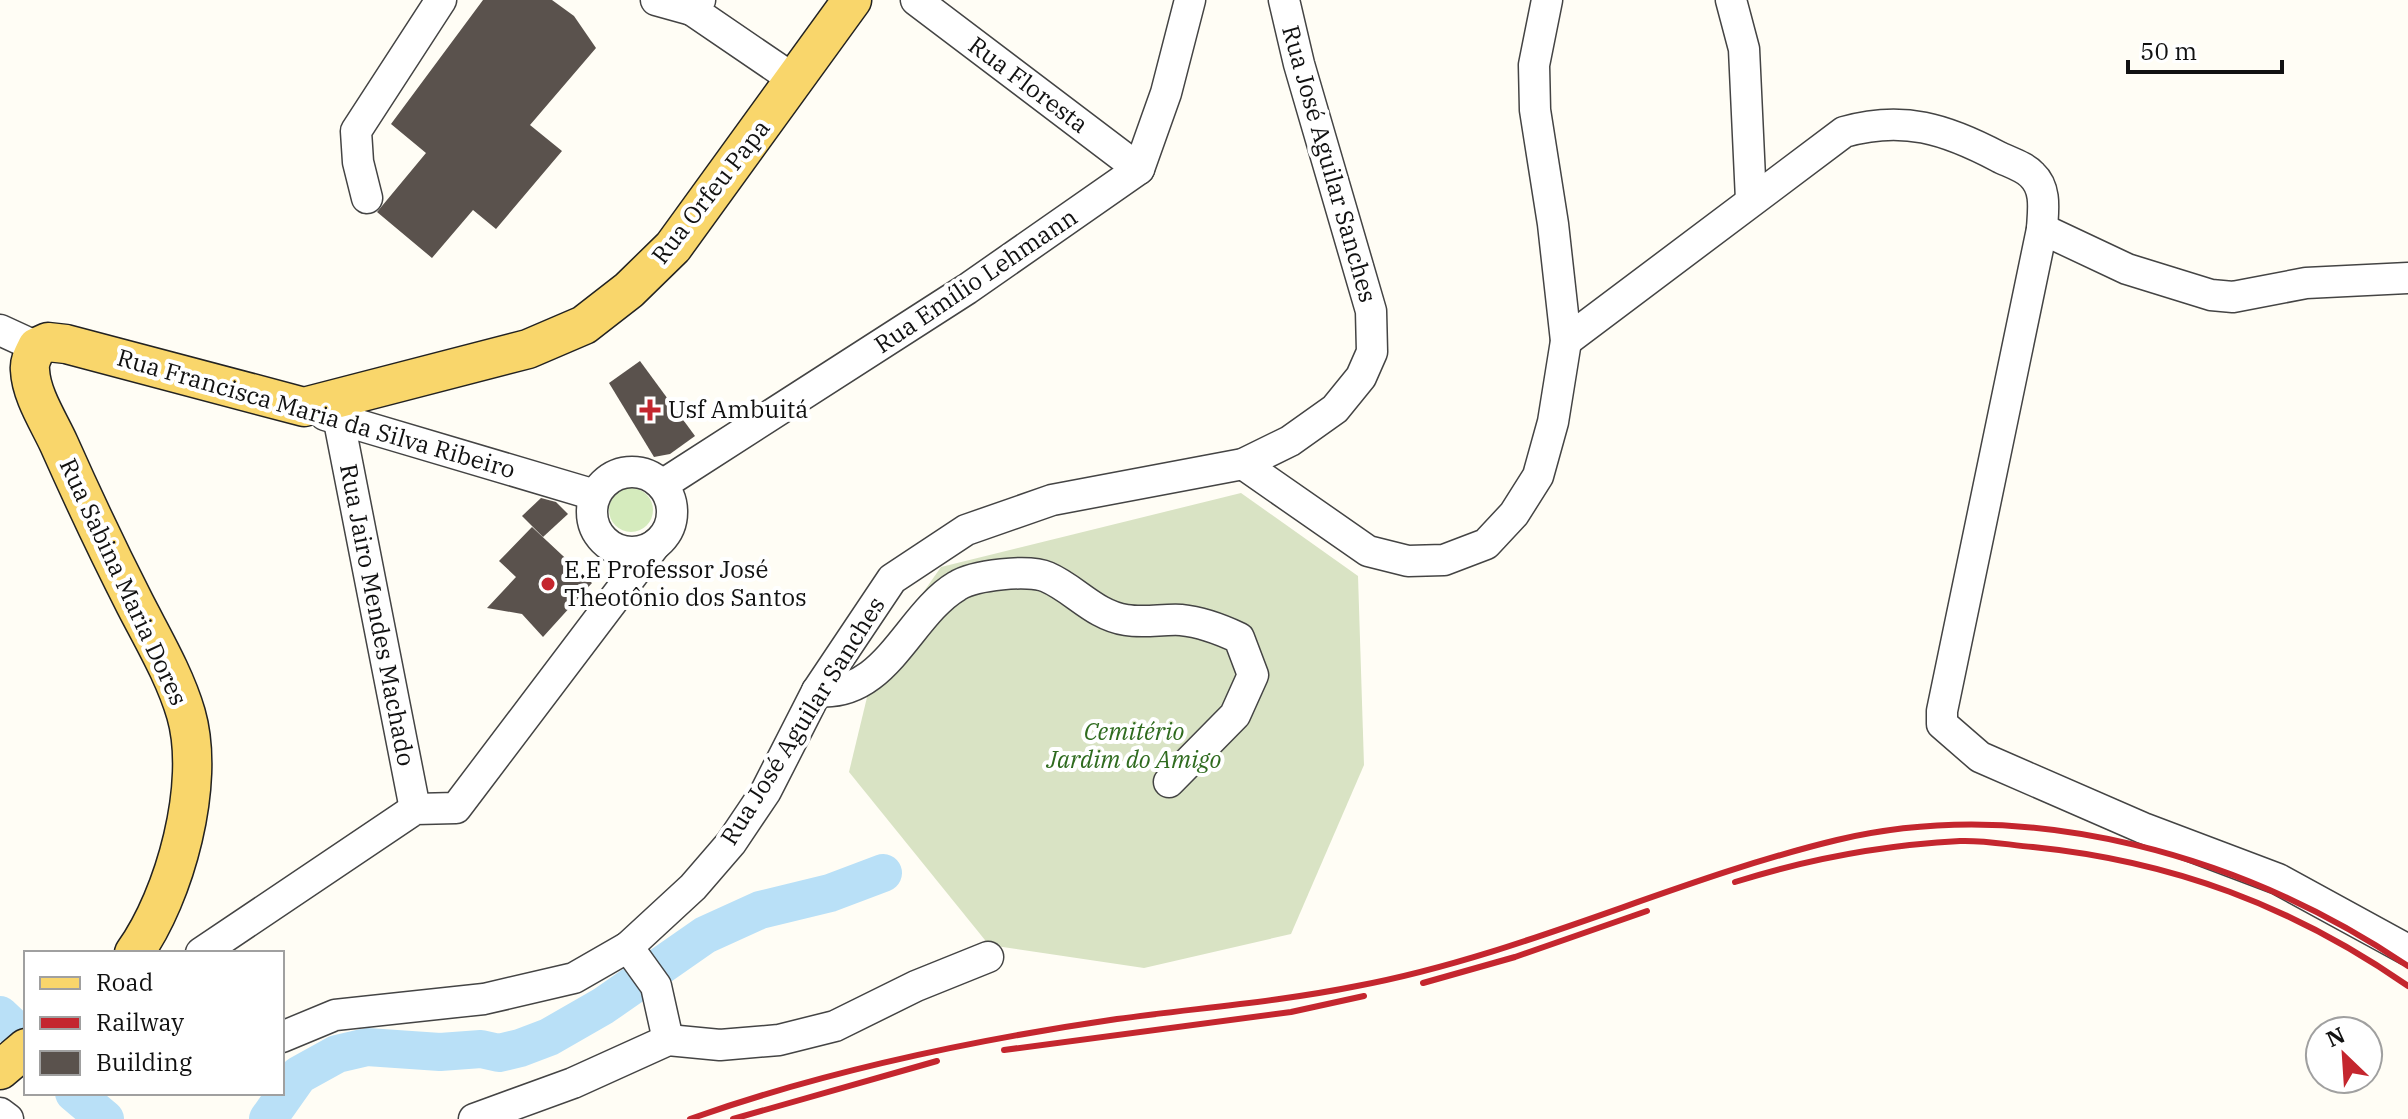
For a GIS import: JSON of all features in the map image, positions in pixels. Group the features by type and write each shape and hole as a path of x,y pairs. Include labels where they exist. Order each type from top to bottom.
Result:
{"main road":[{"name":"Rua Orfeu Papa","path":"304,407 528,349 584,325 629,290 673,247 852,0"},
{"name":"Rua Francisca Maria da Silva Ribeiro","path":"37,347 57,341 304,407"},
{"name":"Rua Sabina Maria Dores","path":"37,347 29,368 37,396 95,524 169,673 188,726 190,793 181,841 150,925 135,951"},
{"path":"0,1070 24,1050"}],"street":[{"path":"367,198 358,162 356,131 441,0"},
{"path":"656,0 696,5 796,81"},
{"name":"Rua Floresta","path":"916,0 1139,169"},
{"path":"1139,169 1166,93 1190,0"},
{"name":"Rua José Aguilar Sanches","path":"284,1036 348,1013 484,999 642,966 693,887 731,843 766,791 817,691 892,579 966,530 1052,500 1243,464 1290,441 1335,409 1361,377 1372,352 1371,311 1299,64 1284,0"},
{"path":"1243,464 1368,551 1408,561 1444,560 1486,544 1514,514 1538,476 1553,422 1566,341 1535,110 1534,65 1547,0"},
{"path":"1731,0 1744,49 1751,200"},
{"path":"1566,341 1844,132 1875,123 1895,122 1927,127 1975,144 2032,174 2044,201 2042,229 1942,711 1942,724 1980,757 2143,828 2278,879 2408,950"},
{"name":"Rua Emílio Lehmann","path":"662,485 967,289 1139,169"},
{"path":"2042,229 2127,269 2211,295 2233,297 2306,283 2408,278"},
{"name":"Rua Francisca Maria da Silva Ribeiro","path":"0,330 37,347"},
{"name":"Rua Francisca Maria da Silva Ribeiro","path":"304,407 339,421 595,495"},
{"name":"Rua Jairo Mendes Machado","path":"339,421 415,809"},
{"path":"204,951 415,809 456,808 637,558 664,537 672,511 662,485 641,473 629,472 606,481 595,495 591,515 602,540 637,558"},
{"path":"817,691 837,693 867,678 956,586 1005,574 1044,575 1100,613 1125,620 1192,622 1239,638 1253,675 1235,715 1169,782"},
{"path":"474,1119 573,1083 668,1040 720,1045 764,1041 835,1026 916,986 988,957"},
{"path":"642,966 668,1040"},
{"path":"0,1113 8,1119"}],"green space":[{"path":"631,488 646,495 653,510 646,525 631,532 616,525 609,510 616,495"},
{"name":"Cemitério Jardim do Amigo","path":"1241,493 1358,576 1364,765 1291,934 1144,968 989,945 849,772 876,660 941,567"}],"building":[{"path":"483,0 552,0 574,16 596,48 530,125 562,151 496,229 473,210 432,258 377,212 426,153 391,124"},
{"name":"Usf Ambuitá","path":"640,361 695,436 670,454 654,457 609,383"},
{"path":"541,498 556,502 568,514 543,537 522,516"},
{"path":"532,527 592,583 543,637 522,614 487,608 516,577 499,561"}],"waterway":[{"path":"268,1119 299,1075 337,1054 367,1047 440,1052 481,1049 499,1053 520,1048 549,1037 603,1006 705,935 760,910 830,893 883,873"},
{"path":"0,1015 18,1032"},
{"path":"76,1095 105,1119"}],"railway":[{"path":"690,1119 848,1071 955,1047 1117,1019 1327,992 1418,972 1479,956 1777,856 1837,840 1911,828 1986,825 2061,831 2135,845 2208,866 2278,894 2345,927 2408,966"},
{"path":"1735,882 1846,854 1932,843 1978,841 2084,854 2134,863 2230,892 2320,932 2408,986"},
{"path":"1423,983 1515,957 1647,911"},
{"path":"1004,1050 1291,1012 1364,996"},
{"path":"733,1119 937,1061"}],"place":[{"name":"Usf Ambuitá","path":"650,410"},
{"name":"E.E Professor José Theotônio dos Santos","path":"548,584"}]}
